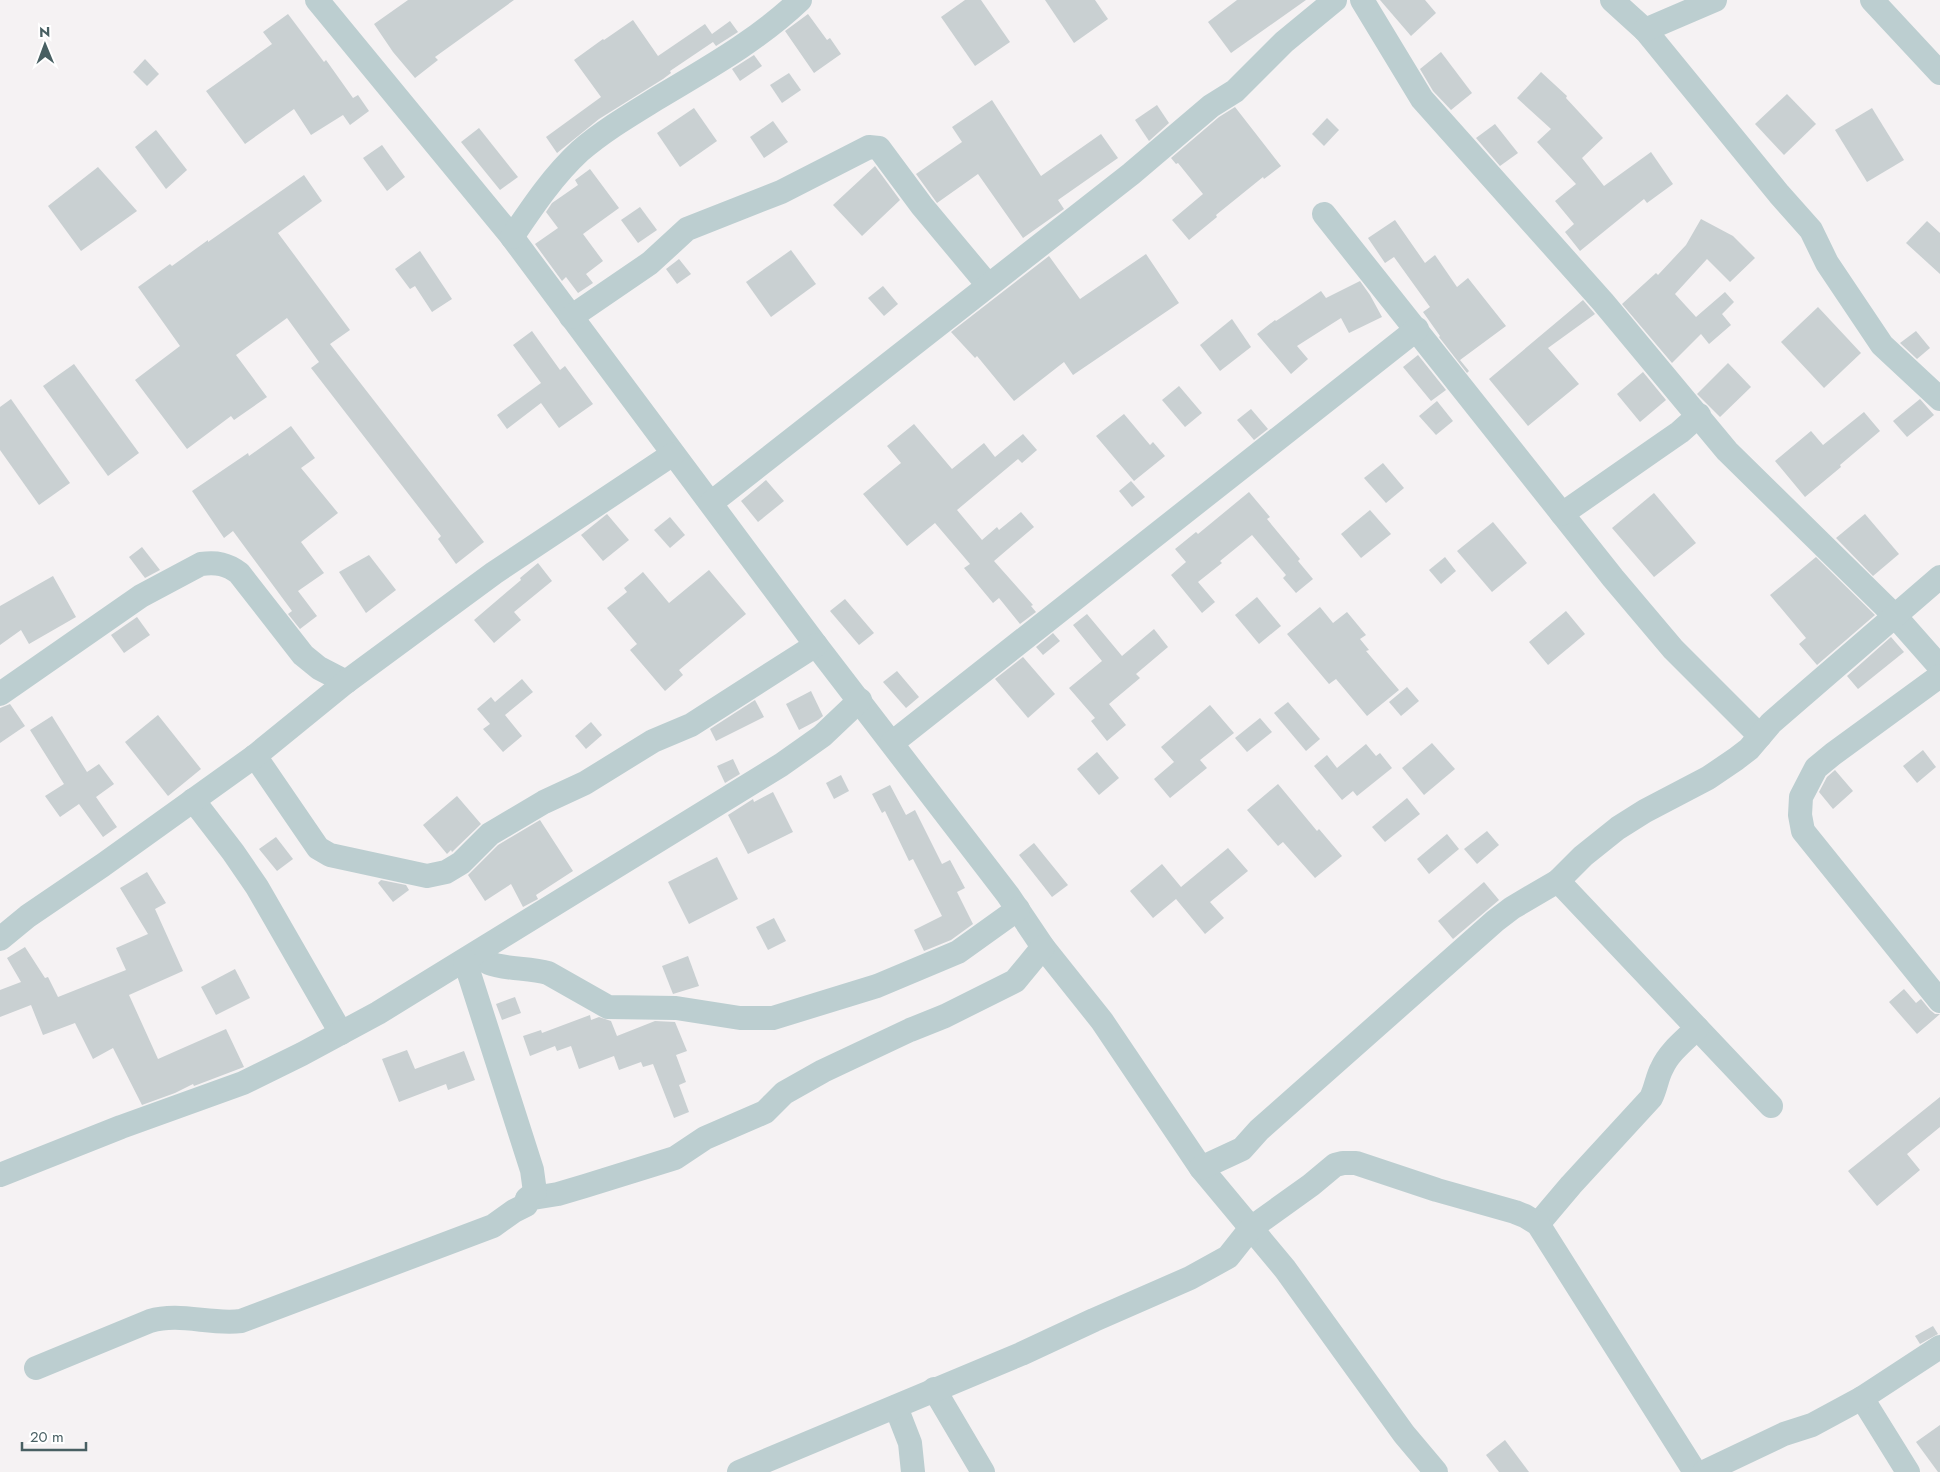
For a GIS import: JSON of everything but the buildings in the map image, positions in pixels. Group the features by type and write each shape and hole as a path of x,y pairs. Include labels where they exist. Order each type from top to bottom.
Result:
{"street":[{"path":"317,0 512,237 816,645 860,700 1018,909 1043,947 1102,1021 1201,1168 1285,1269 1404,1434 1436,1472"},
{"path":"512,237 555,176 582,150 624,119 744,46 800,0"},
{"path":"711,503 1131,174 1211,106 1235,91 1284,42 1336,0"},
{"path":"1362,0 1422,99 1597,295 1728,451 1895,616 1940,667"},
{"path":"1612,0 1645,30 1779,194 1811,230 1827,264 1882,346 1940,399"},
{"path":"1645,30 1715,0"},
{"path":"1872,0 1938,66"},
{"path":"571,317 650,263 687,229 781,192 868,147 875,146 879,148 922,206 988,285"},
{"path":"1324,214 1613,578 1673,649 1760,736"},
{"path":"892,743 1417,329"},
{"path":"1562,514 1661,446 1699,415"},
{"path":"0,939 28,916 103,865 255,756 346,682 494,574 673,454"},
{"path":"0,694 141,596 201,564 210,563 227,565 239,573 303,655 319,668 346,682"},
{"path":"1201,1168 1242,1149 1266,1124 1494,921 1558,881 1583,856 1618,828 1644,811 1708,778 1749,749 1771,723 1940,576"},
{"path":"255,756 318,848 330,855 427,876 446,872 461,863 490,834 544,802 585,783 653,742 691,725 816,645"},
{"path":"1940,676 1816,768 1801,797 1800,815 1804,831 1940,1001"},
{"path":"0,1175 121,1127 243,1083 340,1033 471,957 781,766 822,736 860,700"},
{"path":"193,800 234,852 257,887 340,1033"},
{"path":"1558,881 1771,1106"},
{"path":"471,957 484,960 490,964 548,973 608,1007 676,1008 740,1018 773,1018 877,986 958,952 1018,909"},
{"path":"527,1200 558,1194 675,1158 706,1138 765,1112 784,1093 824,1071 910,1030 945,1016 1015,981 1043,947"},
{"path":"36,1368 163,1317 225,1323 241,1321 493,1226 526,1205 527,1200 535,1192 532,1170 471,957"},
{"path":"1538,1224 1583,1171 1651,1098 1666,1060 1697,1028"},
{"path":"739,1472 1021,1354 1190,1278 1228,1257 1251,1228 1311,1185 1335,1165 1343,1162 1356,1163 1437,1190 1514,1212 1538,1224 1694,1472"},
{"path":"1704,1472 1784,1434 1812,1425 1862,1398 1940,1347"},
{"path":"934,1389 983,1472"},
{"path":"1862,1398 1908,1472"},
{"path":"896,1407 910,1443 913,1472"}]}
